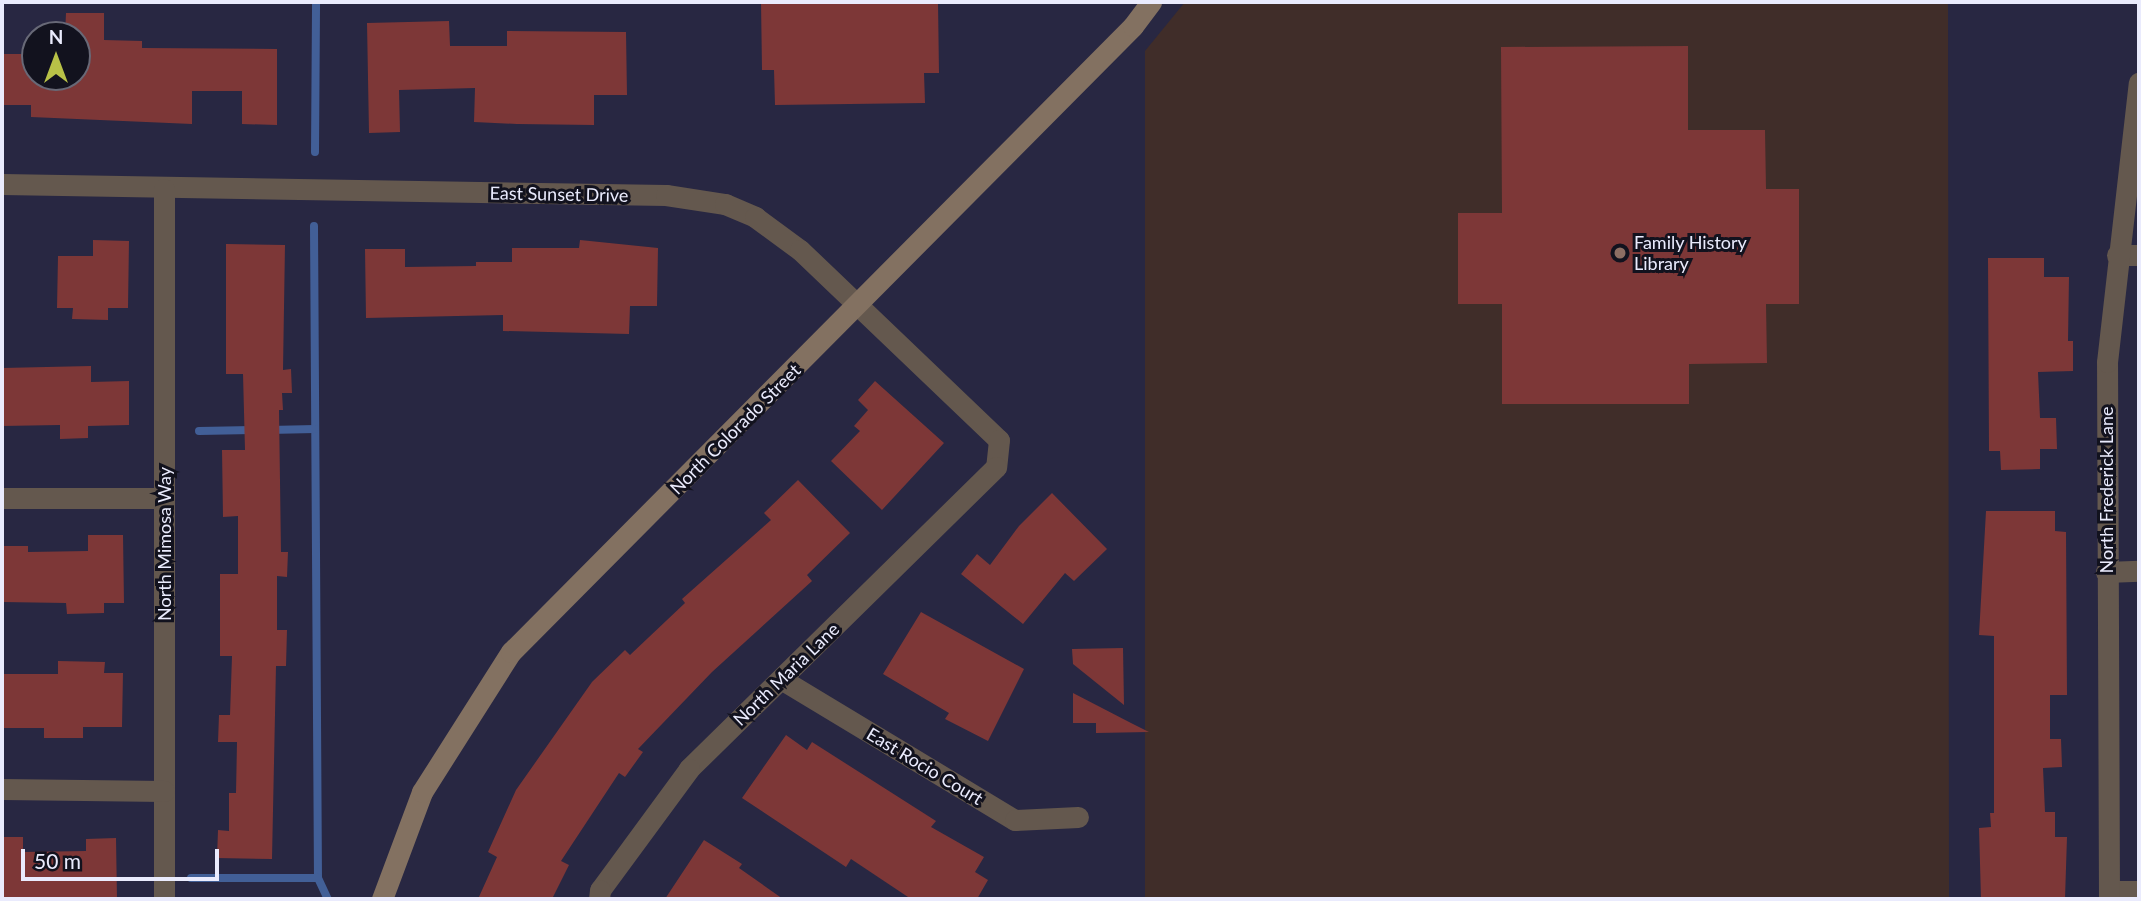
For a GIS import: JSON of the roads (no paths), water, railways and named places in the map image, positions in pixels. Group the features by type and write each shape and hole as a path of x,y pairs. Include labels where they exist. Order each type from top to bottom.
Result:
{"street":[{"name":"North Colorado Street","path":"382,899 422,792 512,652 1133,26 1151,2"},
{"name":"North Frederick Lane","path":"2109,895 2107,362 2117,255 2139,82"},
{"name":"East Sunset Drive","path":"2,184 694,197 725,204 771,228 999,440 996,467"},
{"name":"North Mimosa Way","path":"164,189 164,899"},
{"path":"2117,255 2139,255"},
{"name":"North Maria Lane","path":"599,899 600,890 689,769 996,467"},
{"path":"2,498 164,498"},
{"path":"2106,572 2139,571"},
{"name":"East Rocio Court","path":"781,679 1015,820 1078,817"},
{"path":"2,789 164,791"},
{"path":"2109,895 2139,891"}],"waterway":[{"path":"315,152 316,2"},
{"path":"314,226 318,878 328,899"},
{"path":"269,430 315,429"},
{"path":"199,431 252,430"},
{"path":"191,878 318,878"}],"place":[{"name":"Family History Library","path":"1620,253"}]}
